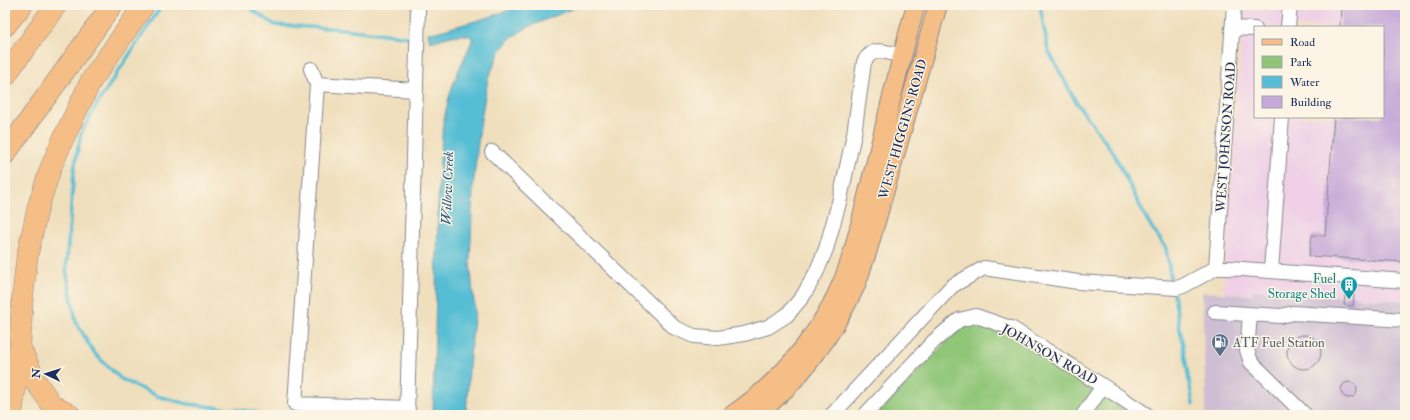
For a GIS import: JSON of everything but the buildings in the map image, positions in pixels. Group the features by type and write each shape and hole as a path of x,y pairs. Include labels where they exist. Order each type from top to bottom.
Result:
{"highway":[{"path":"5,26 22,5"},
{"path":"5,76 56,5"},
{"path":"5,154 112,5"},
{"path":"11,415 20,346 22,303 27,257 38,207 51,167 91,81 144,5"},
{"path":"20,346 36,382 52,404 70,415"}],"main road":[{"name":"WEST HIGGINS ROAD","path":"732,415 757,397 776,379 806,344 838,291 850,261 858,232 916,5"},
{"name":"WEST HIGGINS ROAD","path":"756,415 793,382 811,359 842,313 856,284 867,253 938,5"}],"street":[{"path":"311,69 317,84 295,404 408,412 417,5"},
{"name":"WEST JOHNSON ROAD","path":"1216,268 1234,5"},
{"path":"1288,26 1290,5"},
{"path":"1232,28 1254,29"},
{"path":"492,152 675,328 694,336 718,338 744,334 768,327 787,315 803,296 816,273 826,249 840,199 854,134 864,62 867,55 877,51 884,51 902,56"},
{"path":"317,84 416,90"},
{"path":"1270,271 1282,118"},
{"path":"832,415 952,286 984,268 1078,282 1177,288 1216,268 1405,281"},
{"path":"1215,312 1280,316 1293,313 1405,320"},
{"path":"1250,314 1247,350 1250,362 1305,415"},
{"name":"JOHNSON ROAD","path":"865,415 934,341 959,320 976,316 1012,328 1147,415"},
{"path":"1083,415 1104,386"}],"shaded area":[{"path":"1244,5 1405,5 1405,301 1254,290 1253,295 1223,293"},
{"path":"1253,290 1405,301 1405,415 1205,415 1202,292 1253,295"}],"green space":[{"path":"977,324 1015,339 1131,415 876,415 956,332 965,327"}],"water":[{"name":"Willow Creek","path":"522,5 581,5 528,27 509,39 500,51 488,79 480,125 473,187 470,263 475,311 466,415 433,415 439,173 443,124 454,81 472,41 472,37 467,35 457,35 430,42 428,33 490,17"}],"waterway":[{"path":"162,5 97,104 81,133 74,170 66,269 76,322 94,353 121,379 157,396 188,404 256,412"},
{"path":"245,5 275,25 343,29 409,37"},
{"path":"1040,5 1048,50 1076,102 1113,152 1148,222 1166,248 1171,281"},
{"path":"1174,295 1193,404"}],"place":[{"name":"Fuel Storage Shed","path":"1349,300"},
{"name":"ATF Fuel Station","path":"1220,357"}]}
